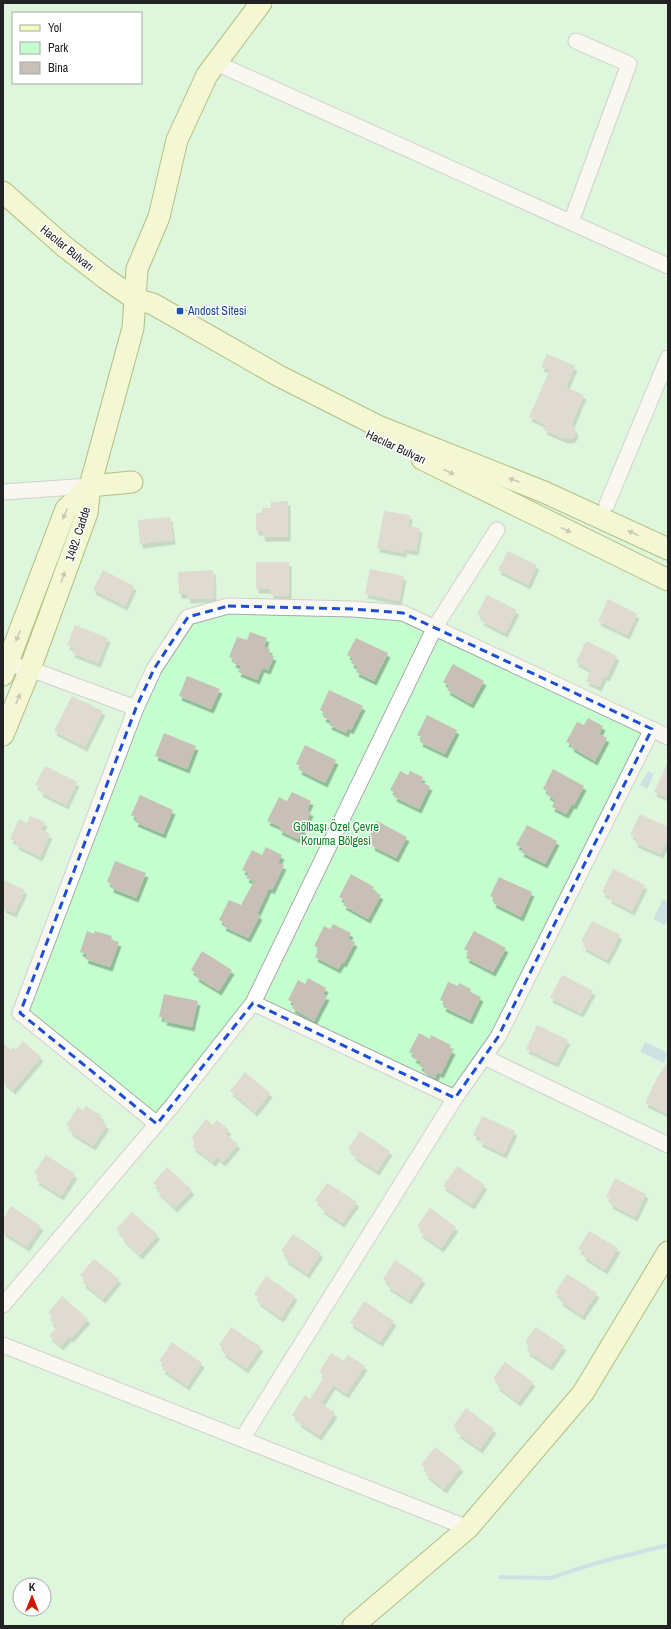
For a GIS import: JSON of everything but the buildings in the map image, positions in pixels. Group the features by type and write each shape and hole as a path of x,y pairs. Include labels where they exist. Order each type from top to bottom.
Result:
{"street":[{"path":"90,486 133,328 137,269 159,217 177,140 207,75 261,3"},
{"path":"571,222 629,64 576,41"},
{"path":"216,63 668,266"},
{"name":"Hacılar Bulvarı","path":"3,192 65,247 135,299 148,314 179,334 292,396 668,580"},
{"name":"Hacılar Bulvarı","path":"135,299 153,304 286,380 380,427 461,461 544,492 668,549"},
{"path":"606,504 668,358"},
{"path":"3,492 132,482"},
{"name":"1482. Cadde","path":"4,668 66,509 90,486"},
{"name":"1482. Cadde","path":"3,735 30,669 87,513 90,486"},
{"path":"3,1305 157,1124 253,1003 435,627 497,530"},
{"path":"157,1124 20,1013 136,708 154,670 188,617 228,606 353,609 403,613 668,737"},
{"path":"4,668 30,669 136,708"},
{"path":"242,1439 455,1098 498,1038 652,729"},
{"path":"253,1003 455,1098"},
{"path":"484,1057 668,1145"},
{"path":"352,1626 468,1528 583,1393 668,1252"},
{"path":"3,1345 468,1528"}],"highlighted area":[{"path":"228,606 353,609 403,613 652,729 498,1037 455,1098 253,1003 157,1124 20,1013 136,708 154,669 188,617"}],"green space":[{"name":"Gölbaşı Özel Çevre Koruma Bölgesi","path":"3,3 668,3 668,1626 3,1626"}],"water":[{"path":"648,771 654,774 647,789 640,785"},
{"path":"663,899 668,902 668,919 665,925 653,919"},
{"path":"645,1042 668,1053 664,1063 640,1052"}],"waterway":[{"path":"500,1577 550,1578 596,1563 668,1545"}],"place":[{"name":"Andost Sitesi","path":"180,311"}]}
